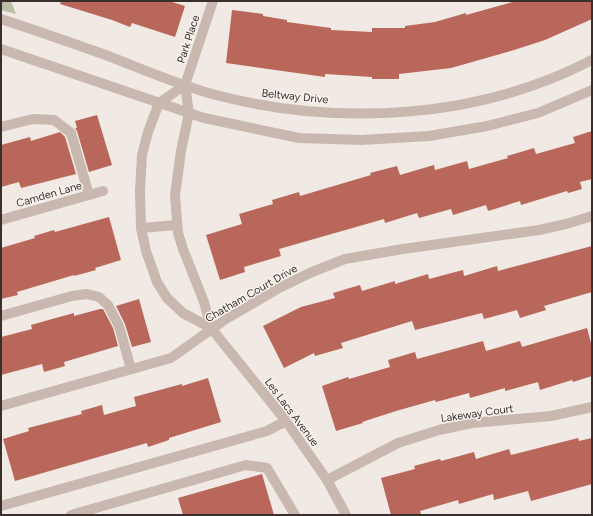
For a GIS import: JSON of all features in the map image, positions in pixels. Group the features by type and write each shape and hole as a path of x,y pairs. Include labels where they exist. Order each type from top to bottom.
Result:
{"street":[{"name":"Park Place","path":"185,85 213,1"},
{"name":"Beltway Drive","path":"1,19 217,95 269,107 306,111 359,113 419,110 468,104 518,91 577,68 592,60"},
{"path":"1,49 211,120 299,138 361,140 429,136 487,126 538,113 592,90"},
{"path":"159,103 185,85"},
{"name":"Les Lacs Avenue","path":"185,85 189,113 181,152 175,195 177,226 183,249 204,302 211,328"},
{"name":"Les Lacs Avenue","path":"159,103 148,132 142,155 140,191 141,228 146,251 157,282 167,298 183,313 211,328 286,421 327,480 346,515"},
{"path":"1,127 33,119 54,120 71,133 89,195"},
{"name":"Camden Lane","path":"1,220 103,191"},
{"name":"Chatham Court Drive","path":"1,406 171,358 211,328 279,288 312,272 345,259 403,249 539,230 592,216"},
{"path":"141,228 177,226"},
{"path":"1,316 72,296 87,294 99,297 108,305 119,326 131,369"},
{"name":"Lakeway Court","path":"327,480 398,442 439,430 472,423 551,416 592,407"},
{"path":"1,506 267,431 286,421"},
{"path":"71,515 246,465 267,468 295,515"}],"green space":[{"path":"1,1 11,1 16,14 1,10"}],"building":[{"path":"61,1 169,1 185,6 175,37 132,23 130,27 60,4"},
{"path":"516,1 592,1 592,19 545,40 514,50 451,68 399,74 399,79 372,79 372,77 325,74 325,77 226,63 232,10 263,14 263,16 287,20 287,22 331,28 331,30 372,32 372,28 405,28 405,26 435,22"},
{"path":"97,115 112,165 89,172 75,128 77,128 75,121"},
{"path":"592,131 592,179 580,182 582,189 568,193 567,191 521,205 520,201 488,211 486,205 453,215 451,209 419,218 417,213 385,223 384,219 279,249 281,256 244,267 245,272 220,280 206,235 242,224 239,214 273,204 272,200 299,192 300,196 371,175 370,173 397,166 400,175 434,165 435,170 467,161 469,169 508,158 507,156 534,148 536,154 575,143 573,137"},
{"path":"60,132 65,137 76,174 21,188 19,182 1,187 1,145 30,137 31,141"},
{"path":"109,217 121,260 95,268 96,270 17,292 18,295 1,299 1,248 35,238 34,236 54,230 55,232"},
{"path":"592,246 592,292 544,306 546,310 520,318 517,310 484,319 482,313 415,330 412,321 341,343 343,348 315,356 314,353 284,368 263,326 301,307 335,298 333,293 360,285 362,291 395,281 395,284 428,274 429,279 463,270 464,276 497,266 498,271"},
{"path":"139,299 151,342 132,347 125,324 116,306"},
{"path":"103,309 113,328 118,346 64,362 65,366 44,372 42,364 1,375 1,337 32,329 31,325 52,319 74,313 74,316"},
{"path":"587,328 592,347 592,376 573,382 572,380 540,390 538,382 505,391 505,388 470,398 469,393 436,402 435,400 336,431 322,386 348,377 349,379 390,367 388,360 415,352 417,359 483,341 486,351 520,341 522,347"},
{"path":"208,378 221,422 169,438 169,440 148,447 147,443 15,481 3,439 29,431 28,428 82,414 81,411 102,405 104,415 136,406 134,397 182,384 182,386"},
{"path":"578,438 579,441 592,438 592,484 531,501 528,491 494,500 493,494 459,504 458,500 420,511 421,515 391,515 381,478 415,469 414,466 440,459 441,461 474,452 476,459 509,449 511,455"},
{"path":"262,474 274,515 183,515 178,498"}]}
